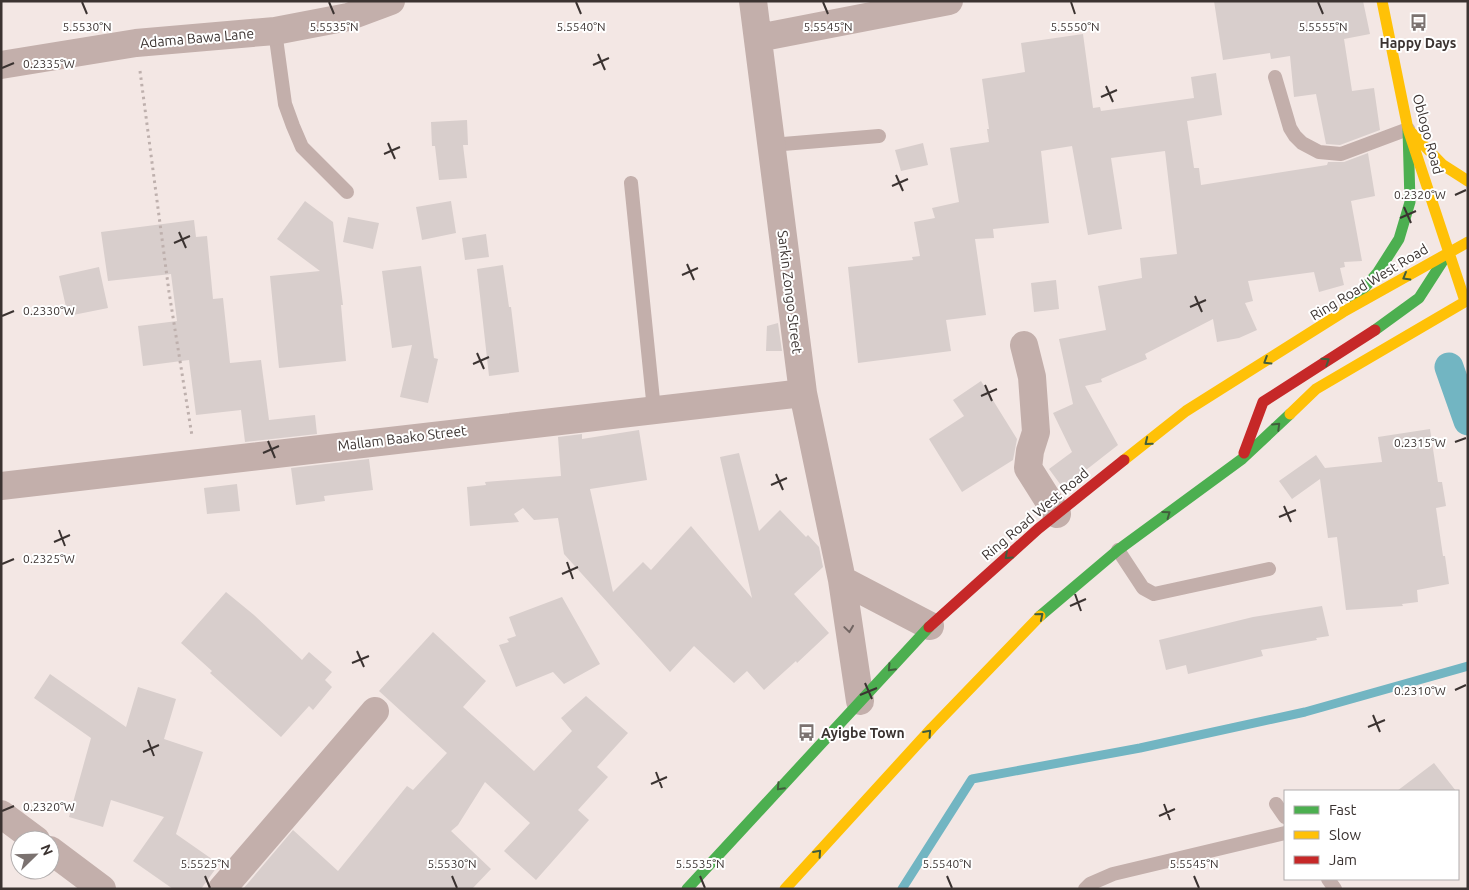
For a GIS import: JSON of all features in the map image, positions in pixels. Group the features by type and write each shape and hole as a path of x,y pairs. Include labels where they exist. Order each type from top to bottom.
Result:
{"main road":[{"name":"Oblogo Road","path":"1382,1 1408,130 1448,253 1467,303"},
{"path":"1408,130 1438,161 1460,178 1468,181"},
{"path":"1344,312 1378,272 1399,239 1410,202 1408,130"},
{"name":"Ring Road West Road","path":"687,889 930,626 1038,529 1186,411 1344,312 1468,242"},
{"path":"1242,459 1263,402 1384,324 1419,298 1448,253"},
{"path":"785,889 932,728 1031,624 1118,550 1242,459 1316,388 1467,303"}],"street":[{"name":"Adama Bawa Lane","path":"1,65 136,43 274,31 348,17 391,1"},
{"name":"Sarkin Zongo Street","path":"753,1 803,393 842,580 860,701"},
{"path":"758,38 949,1"},
{"path":"1024,345 1032,376 1036,432 1030,451 1028,468 1057,514"},
{"name":"Mallam Baako Street","path":"1,486 803,393"},
{"path":"842,580 930,626"},
{"path":"222,889 375,711"},
{"path":"1,814 23,830"},
{"path":"60,858 102,889"}],"lane":[{"path":"274,31 285,104 292,126 302,147 348,192"},
{"path":"1275,77 1290,128 1302,143 1319,152 1341,154 1408,130"},
{"path":"771,145 879,136"},
{"path":"631,183 654,410"},
{"path":"1118,550 1143,588 1154,594 1269,569"},
{"path":"1276,804 1284,816"},
{"path":"1085,889 1090,884 1112,874 1284,833"}],"path":[{"path":"136,43 169,292 197,462"}],"building":[{"path":"1214,1 1363,1 1370,34 1344,39 1352,91 1374,88 1380,130 1340,145 1326,144 1316,94 1294,97 1290,56 1271,59 1270,53 1223,60"},
{"path":"1083,34 1093,108 1100,107 1101,111 1194,98 1191,77 1216,73 1222,115 1187,121 1194,168 1199,168 1201,185 1327,165 1328,162 1344,162 1368,153 1375,196 1351,201 1362,261 1344,262 1345,267 1340,268 1344,285 1319,292 1314,272 1248,281 1253,301 1245,303 1257,330 1239,338 1217,342 1213,319 1145,354 1147,359 1101,379 1102,382 1085,386 1118,445 1063,488 1049,469 1072,452 1053,413 1073,404 1059,339 1106,330 1098,286 1142,278 1140,258 1177,254 1165,151 1111,158 1122,229 1088,235 1072,146 1041,151 1049,223 993,229 994,238 975,239 986,315 946,320 951,351 858,363 848,267 913,260 912,257 920,256 914,222 935,218 932,208 959,202 950,148 989,142 982,79 1025,72 1021,43"},
{"path":"467,120 468,145 463,145 467,178 439,180 435,146 432,146 431,122"},
{"path":"923,143 928,165 901,171 895,150"},
{"path":"305,201 333,222 343,305 341,305 346,361 279,368 270,276 320,271 277,239"},
{"path":"451,201 456,233 422,240 416,207"},
{"path":"348,217 379,223 373,249 343,242"},
{"path":"194,220 196,237 207,236 213,299 223,298 230,363 261,360 269,420 315,415 317,434 245,442 241,410 196,415 189,360 143,366 138,326 177,321 171,274 108,281 101,232"},
{"path":"486,234 489,257 465,260 462,238"},
{"path":"503,265 509,307 511,307 519,372 489,376 477,269"},
{"path":"421,266 434,358 438,359 428,403 400,397 412,345 392,348 382,271"},
{"path":"99,267 108,308 68,316 59,276"},
{"path":"1056,280 1059,309 1034,312 1031,283"},
{"path":"778,323 782,351 766,351 767,326"},
{"path":"981,381 1017,439 1013,460 962,492 929,439 964,416 953,400"},
{"path":"1430,429 1438,482 1442,482 1446,506 1436,508 1449,584 1417,590 1418,602 1402,604 1403,606 1346,610 1337,537 1328,538 1320,479 1292,499 1279,481 1316,455 1325,468 1382,462 1378,437"},
{"path":"639,430 647,480 590,489 613,592 643,562 651,570 691,526 752,598 720,457 739,453 759,531 780,510 806,537 808,535 819,547 823,567 794,594 829,633 764,690 747,671 734,683 694,646 670,672 564,554 558,518 534,520 523,508 514,514 519,522 470,526 467,487 486,485 485,482 561,476 558,437 582,434 582,439"},
{"path":"369,459 373,490 324,496 325,501 296,505 291,468"},
{"path":"237,484 240,511 207,514 204,488"},
{"path":"226,592 254,615 302,660 309,652 332,672 325,680 332,687 313,710 309,706 281,737 210,673 212,671 181,643"},
{"path":"562,597 600,664 564,684 553,672 516,687 499,645 509,642 507,639 516,636 509,617"},
{"path":"1322,606 1329,636 1261,650 1263,656 1188,674 1186,665 1166,670 1159,640 1253,617"},
{"path":"433,632 486,681 463,707 534,771 572,731 561,718 586,696 628,733 597,767 608,777 578,810 589,820 536,880 504,851 530,823 485,782 458,825 451,831 491,869 472,889 243,889 293,830 338,871 407,786 413,790 447,753 379,691"},
{"path":"50,674 126,727 138,687 176,699 164,739 203,752 176,834 219,864 201,889 173,889 133,861 164,817 111,800 103,827 69,817 91,738 34,698"},
{"path":"1434,763 1455,790 1398,790"}],"waterway":[{"path":"1449,367 1468,421"},
{"path":"902,889 972,779 1140,748 1305,712 1468,666"}],"traffic: fast":[{"path":"1355,299 1378,272 1399,239 1410,202 1408,129"},
{"path":"1375,330 1419,298 1446,256"},
{"path":"1040,616 1118,550 1242,459 1290,414"},
{"path":"687,889 929,627"}],"traffic: slow":[{"path":"1382,1 1408,129 1465,301"},
{"path":"1408,129 1443,165 1468,181"},
{"path":"1124,460 1186,411 1343,312 1468,242"},
{"path":"1290,414 1316,389 1468,300"},
{"path":"785,889 932,728 1040,616"}],"traffic: jam":[{"path":"1244,453 1263,402 1375,330"},
{"path":"929,627 1038,529 1124,460"}],"place":[{"name":"Happy Days","path":"1418,23"},
{"name":"Ayigbe Town","path":"807,733"}]}
